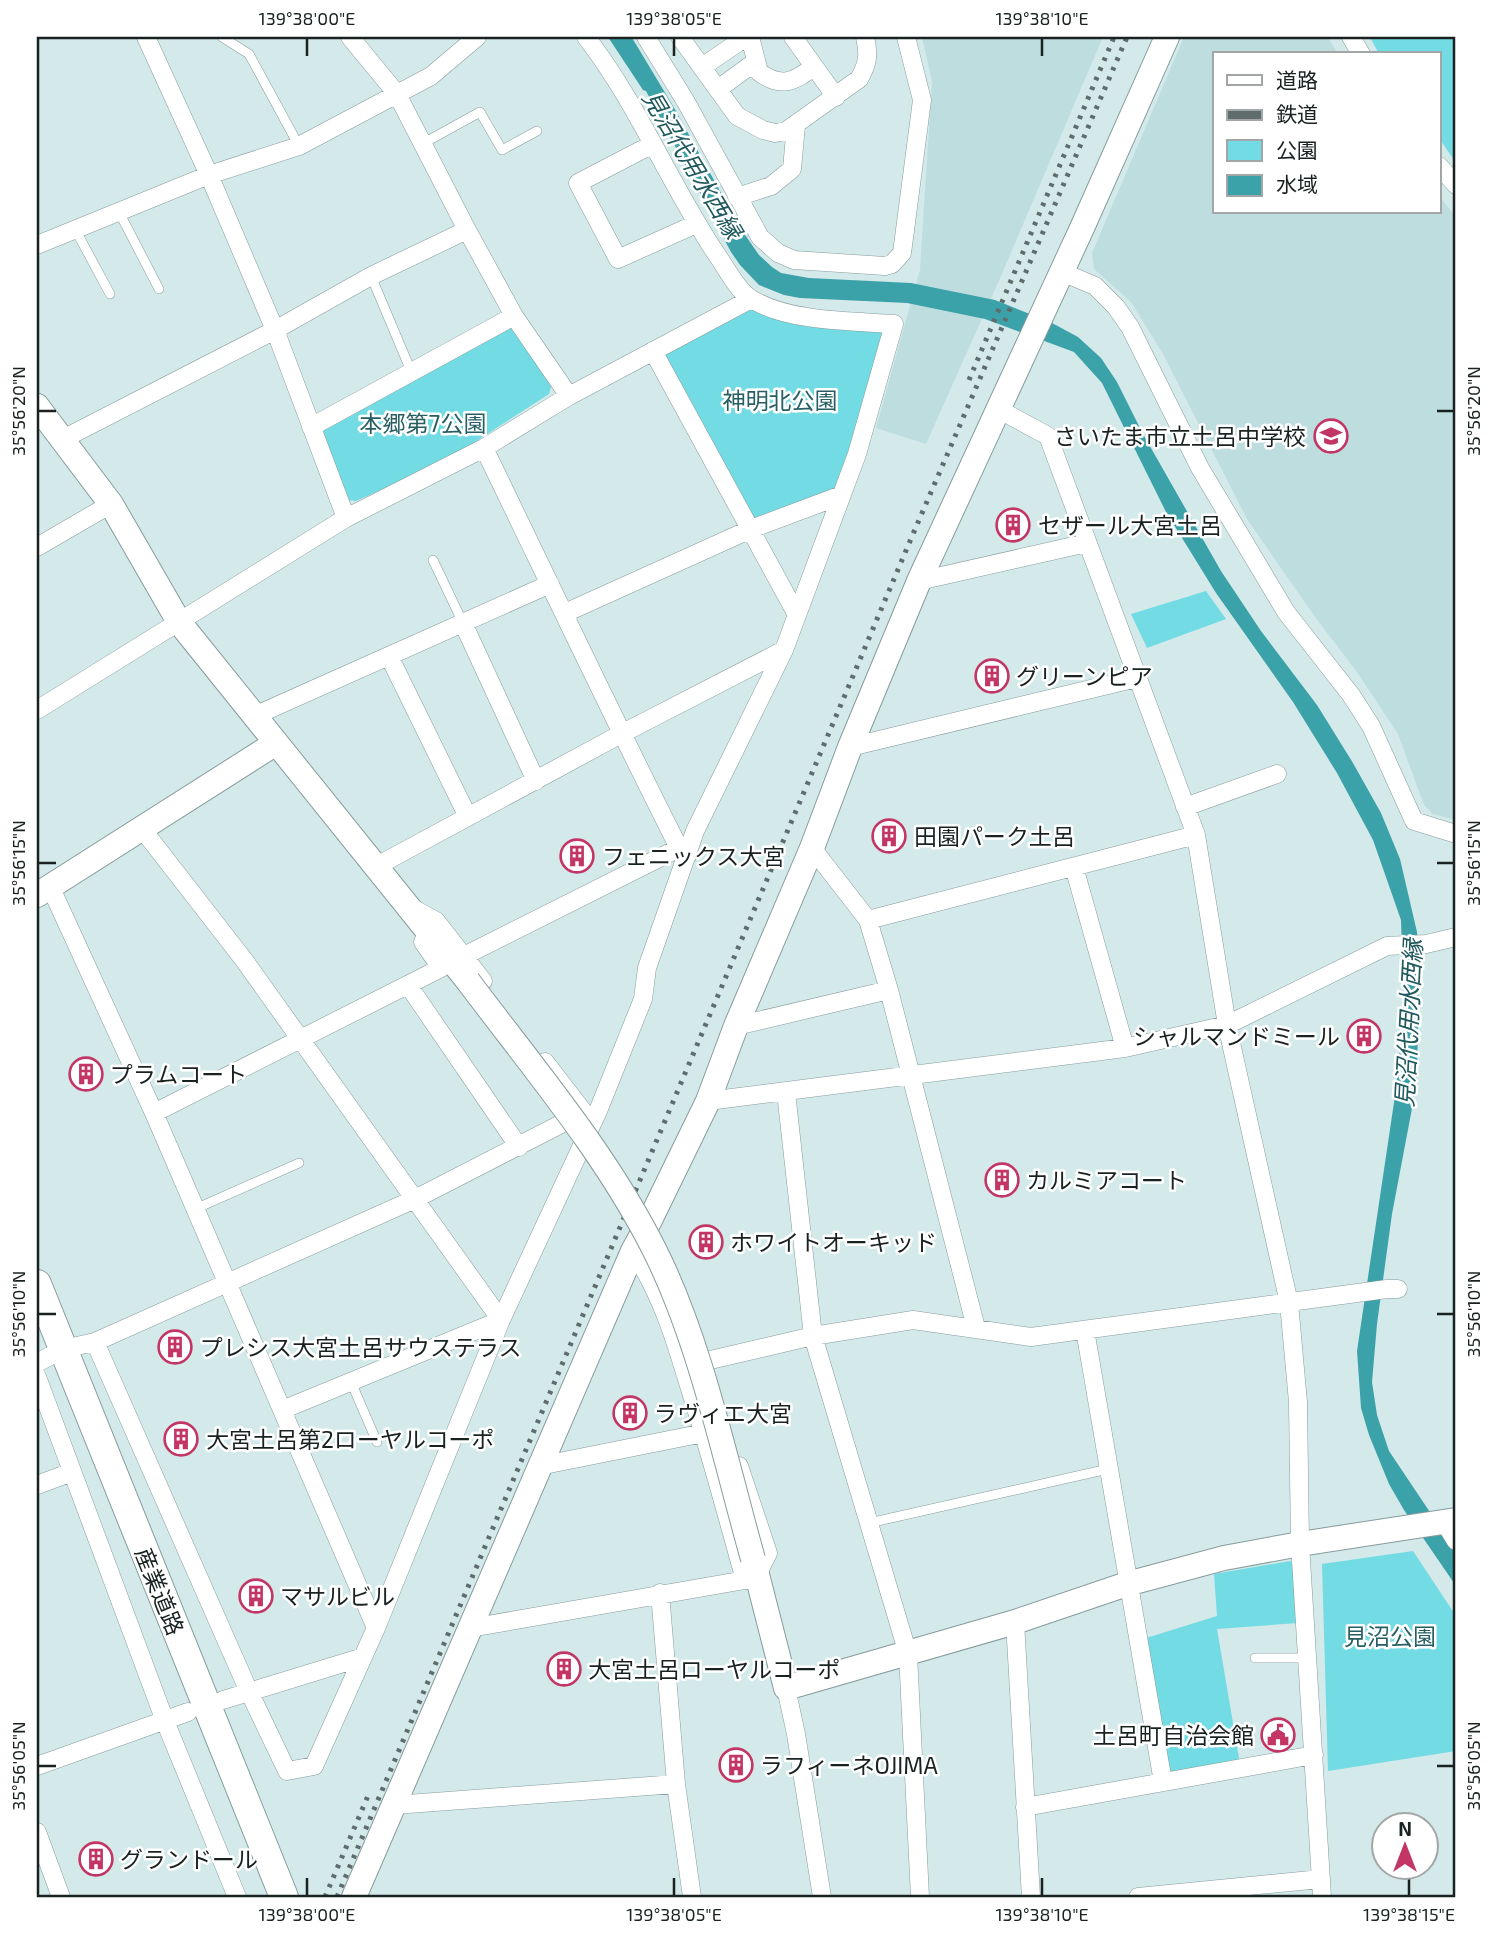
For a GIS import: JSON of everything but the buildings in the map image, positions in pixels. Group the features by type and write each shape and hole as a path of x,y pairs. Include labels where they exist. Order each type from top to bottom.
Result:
{"main road":[{"name":"産業道路","path":"37,1284 283,1895"}],"street":[{"path":"146,37 275,330 346,518"},
{"path":"351,37 397,94 514,316 569,396"},
{"path":"37,245 209,175 299,146 431,76 477,37"},
{"path":"94,1342 286,1771 314,1766 376,1628 501,1320 592,1123 643,999 647,968 683,852 784,650 857,454 894,324 839,320 779,311 751,299 732,277 696,224 635,110 586,37"},
{"path":"646,37 686,102 760,237 778,253 794,260 885,266 898,259 902,253 922,100 906,37"},
{"path":"702,67 748,37 759,72 777,83 800,77 814,67"},
{"path":"793,37 836,97"},
{"path":"683,38 737,116 763,131 775,133 796,125 859,79 868,56 865,37"},
{"path":"354,1897 633,1251 708,1101 736,1026 812,848 850,747 919,581 1167,37"},
{"path":"718,89 755,62"},
{"path":"737,197 771,186 792,169 796,125"},
{"path":"653,144 578,183 618,259 696,224"},
{"path":"1440,167 1456,185"},
{"path":"61,440 275,330 371,275 467,230"},
{"path":"1062,272 1095,286 1116,307 1130,327 1200,468 1286,612 1351,695 1371,726 1415,821 1456,834"},
{"path":"37,710 346,518 484,448 569,396 751,299"},
{"path":"311,427 514,316"},
{"path":"653,351 797,615"},
{"path":"37,406 111,504 179,622 468,981 619,1187 655,1251 682,1316 786,1688 822,1897"},
{"path":"998,410 1048,436 1196,835 1227,1026 1289,1303 1298,1402 1300,1544 1322,1897"},
{"path":"484,448 621,734 683,852"},
{"path":"565,613 751,530 842,495"},
{"path":"37,547 111,504"},
{"path":"919,581 1087,543"},
{"path":"254,716 550,584"},
{"path":"463,623 536,781"},
{"path":"375,867 621,734 784,650"},
{"path":"389,656 468,817"},
{"path":"850,747 1137,678"},
{"path":"276,743 143,830 43,890 154,1113 376,1628"},
{"path":"1185,807 1278,774"},
{"path":"143,830 244,960 501,1320"},
{"path":"868,920 1196,835"},
{"path":"812,848 868,920 889,990 976,1328"},
{"path":"464,956 683,852"},
{"path":"1074,867 1125,1048"},
{"path":"405,904 436,921 592,1123"},
{"path":"154,1113 441,968 412,927 405,904"},
{"path":"708,1101 1125,1048 1227,1026 1387,946 1426,944 1456,937"},
{"path":"408,985 519,1147"},
{"path":"736,1026 889,990"},
{"path":"786,1092 813,1336 908,1654 920,1897"},
{"path":"37,1363 62,1349 94,1342 415,1199 561,1124"},
{"path":"470,1628 754,1574 768,1553 682,1281 650,1220"},
{"path":"633,1251 662,1302 704,1433 754,1574"},
{"path":"706,1361 813,1336 913,1320 1031,1337 1393,1289"},
{"path":"282,1410 501,1320"},
{"path":"1085,1331 1163,1783"},
{"path":"37,1377 165,1721 237,1897"},
{"path":"539,1466 704,1433"},
{"path":"37,1485 72,1472"},
{"path":"786,1688 1015,1622 1127,1584 1224,1558 1400,1529 1453,1528"},
{"path":"660,1593 676,1784 692,1897"},
{"path":"1015,1622 1031,1897"},
{"path":"223,1700 363,1657"},
{"path":"37,1766 188,1712"},
{"path":"1025,1807 1314,1755"},
{"path":"394,1805 676,1784"},
{"path":"37,1832 61,1897"},
{"path":"1138,1897 1215,1893 1321,1879"}],"lane":[{"path":"222,37 250,54 299,146"},
{"path":"422,144 480,112 502,150 537,131"},
{"path":"119,212 159,289"},
{"path":"75,229 110,294"},
{"path":"371,275 411,372"},
{"path":"433,560 463,623"},
{"path":"195,1209 299,1163"},
{"path":"351,1381 377,1442"},
{"path":"869,1523 1108,1469"},
{"path":"1255,1658 1308,1658"}],"shaded area":[{"path":"922,37 1103,37 926,444 876,428 920,270 932,81"},
{"name":"さいたま市立土呂中学校","path":"1184,37 1328,37 1337,52 1213,52 1213,214 1440,214 1440,197 1456,217 1456,820 1433,814 1424,805 1398,734 1247,519 1163,354 1131,302 1094,269 1092,253"}],"green space":[{"path":"1370,37 1456,37 1456,163 1440,139 1440,52 1378,52"},
{"name":"神明北公園","path":"751,299 894,324 842,495 751,529 653,351"},
{"name":"本郷第7公園","path":"512,327 552,383 549,394 444,462 356,501 347,500 321,428"},
{"path":"1206,591 1226,619 1147,648 1131,614"},
{"name":"見沼公園","path":"1413,1551 1456,1616 1456,1751 1328,1771 1322,1564"},
{"path":"1290,1561 1298,1568 1298,1623 1217,1629 1240,1764 1170,1775 1143,1639 1217,1616 1214,1574"}],"water":[{"name":"見沼代用水西縁","path":"608,37 631,37 634,41 741,229 759,255 781,273 809,278 911,283 995,300 1052,323 1078,337 1101,358 1117,382 1143,434 1221,571 1261,631 1317,705 1381,813 1400,859 1417,932 1419,961 1417,1082 1392,1214 1372,1382 1377,1415 1389,1451 1456,1551 1456,1586 1389,1484 1361,1408 1357,1351 1396,1089 1404,1008 1401,920 1373,840 1337,773 1293,702 1216,593 1166,512 1102,383 1074,352 985,319 907,303 800,298 759,285 731,252 646,91"}],"railway":[{"path":"969,380 1114,37"},
{"path":"337,1897 913,534 1127,37"},
{"path":"325,1897 370,1791"}],"place":[{"name":"さいたま市立土呂中学校","path":"1331,436"},
{"name":"セザール大宮土呂","path":"1013,525"},
{"name":"グリーンピア","path":"992,676"},
{"name":"田園パーク土呂","path":"889,836"},
{"name":"フェニックス大宮","path":"577,856"},
{"name":"シャルマンドミール","path":"1364,1036"},
{"name":"プラムコート","path":"86,1074"},
{"name":"カルミアコート","path":"1002,1180"},
{"name":"ホワイトオーキッド","path":"706,1242"},
{"name":"プレシス大宮土呂サウステラス","path":"175,1347"},
{"name":"ラヴィエ大宮","path":"630,1413"},
{"name":"大宮土呂第2ローヤルコーポ","path":"181,1439"},
{"name":"マサルビル","path":"256,1596"},
{"name":"大宮土呂ローヤルコーポ","path":"564,1669"},
{"name":"土呂町自治会館","path":"1278,1735"},
{"name":"ラフィーネOJIMA","path":"736,1765"},
{"name":"グランドール","path":"96,1859"}]}
